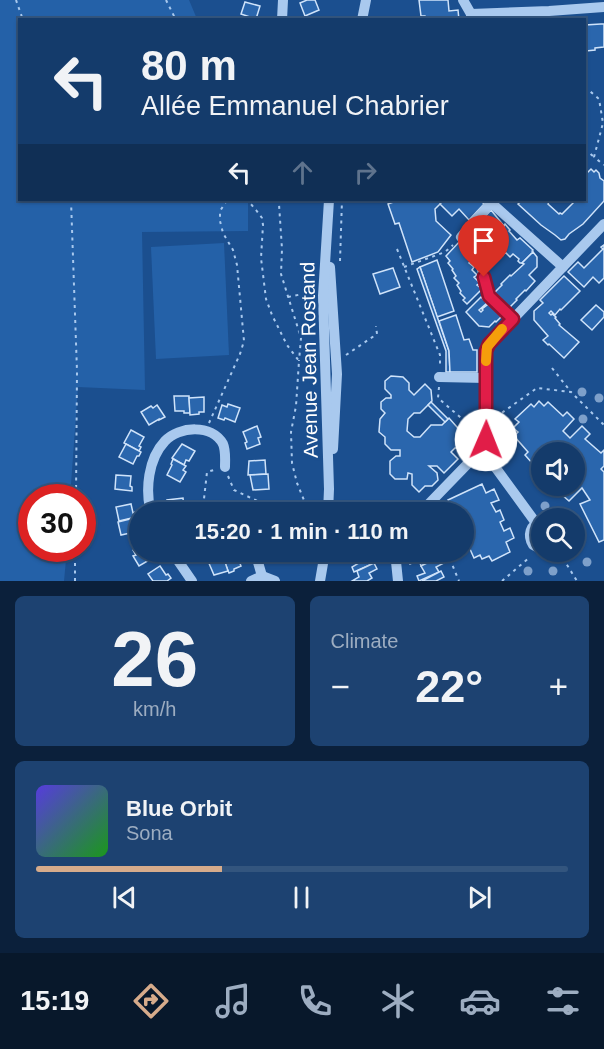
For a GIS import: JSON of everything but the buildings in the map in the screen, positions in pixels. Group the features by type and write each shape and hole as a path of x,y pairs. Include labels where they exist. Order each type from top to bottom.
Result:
{"street":[{"path":"282,18 283,0"},
{"path":"362,18 366,0"},
{"path":"463,0 471,16 546,15 604,7"},
{"name":"Avenue Jean Rostand","path":"329,201 323,289 329,489"},
{"path":"513,319 489,296 479,258 461,237 489,201 563,267"},
{"path":"430,502 484,445 487,424 487,347 604,224"},
{"name":"Avenue Jean Rostand","path":"328,231 337,374 335,432 328,502"},
{"path":"439,377 486,378"},
{"path":"149,502 150,472 157,454 171,436 193,430 214,434 223,444 226,456 225,467"},
{"path":"484,445 531,511"},
{"path":"179,562 192,581"},
{"path":"258,562 262,576"},
{"path":"320,581 323,562"},
{"path":"396,562 398,581"},
{"path":"251,581 262,576 275,581"}],"path":[{"path":"16,0 22,18"},
{"path":"166,0 175,18"},
{"path":"586,88 599,99 603,123 594,157"},
{"path":"586,150 604,165"},
{"path":"71,201 77,372 76,484"},
{"path":"206,431 244,341 237,265 220,221 220,211 226,201"},
{"path":"247,201 262,218 261,258 266,299 287,345 299,361"},
{"path":"276,201 279,204 281,274 301,338 297,405 291,432 292,463 305,502"},
{"path":"404,267 445,252 461,237"},
{"path":"397,249 440,355 438,398 484,445"},
{"path":"288,297 323,289"},
{"path":"342,359 377,334 376,326"},
{"path":"552,368 571,392 604,425"},
{"path":"487,424 537,388 571,392"},
{"path":"204,502 207,472 225,467 234,490 260,502"},
{"path":"502,581 531,557"},
{"path":"75,562 75,581"},
{"path":"451,562 459,581"},
{"path":"566,562 578,581"}],"shaded area":[{"path":"0,0 189,0 197,18 18,18 18,201 248,201 248,231 142,232 145,390 78,387 71,484 18,484 18,562 66,562 64,581 0,581"},
{"path":"224,243 229,355 156,359 151,247"}],"slow traffic":[{"path":"486,361 487,347 502,329"}],"route":[{"path":"484,277 489,296 513,319 496,335 486,351 486,440"}]}
